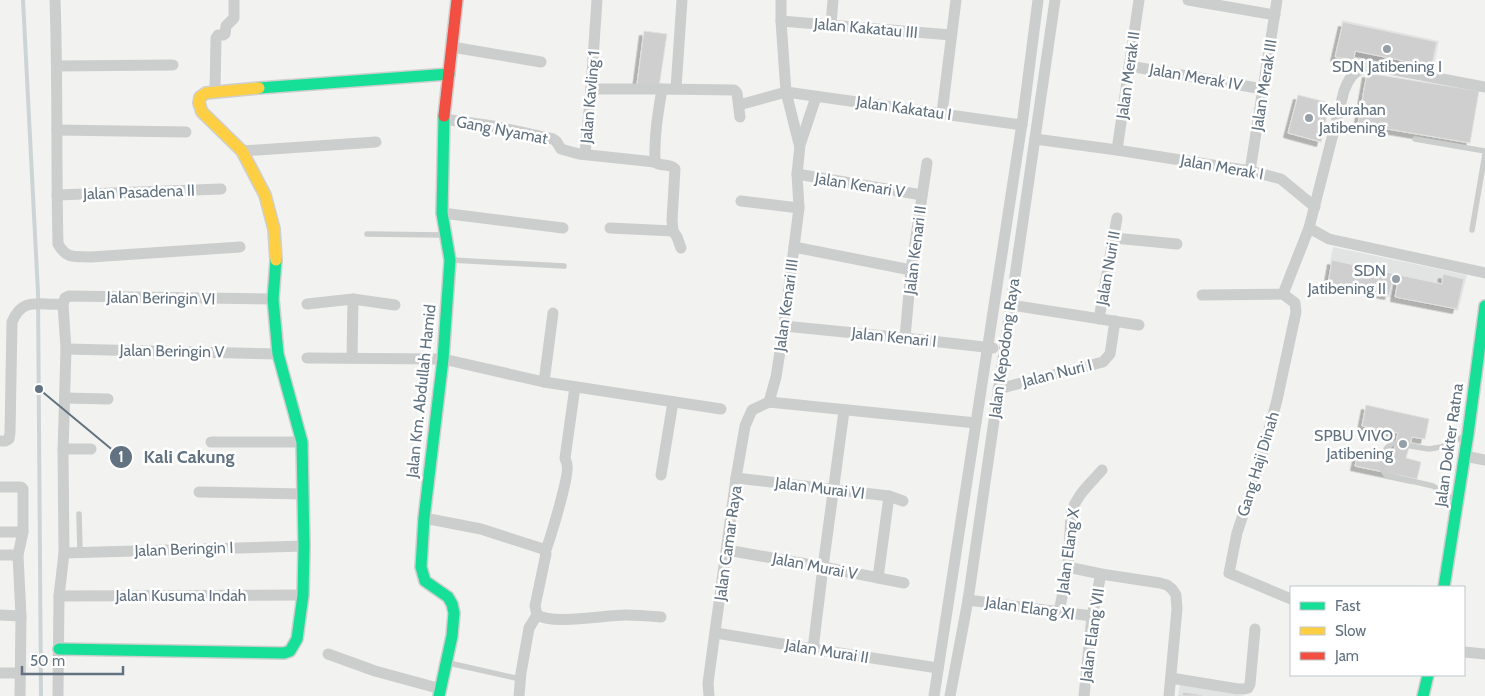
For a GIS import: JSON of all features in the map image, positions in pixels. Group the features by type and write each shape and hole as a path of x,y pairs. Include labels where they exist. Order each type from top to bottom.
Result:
{"street":[{"path":"55,0 58,66 58,244 63,254 91,257 240,247"},
{"path":"215,91 216,38 218,35 225,34 227,24 234,18 234,0"},
{"name":"Jalan Km. Abdullah Hamid","path":"440,693 452,636 454,613 448,596 425,581 421,567 424,518 443,360 450,260 442,213 444,119 457,0"},
{"name":"Jalan Kavling 1","path":"597,0 585,154 655,162"},
{"path":"676,88 682,0"},
{"name":"Jalan Kenari III","path":"781,0 786,92 800,145"},
{"path":"831,24 833,0"},
{"path":"942,113 956,0"},
{"name":"Jalan Kepodong Raya","path":"934,696 1018,148 1038,0"},
{"name":"Jalan Kepodong Raya","path":"950,696 968,600 1055,0"},
{"name":"Jalan Merak II","path":"1117,150 1139,0"},
{"path":"1188,0 1275,15"},
{"name":"Jalan Merak III","path":"1250,171 1277,0"},
{"name":"Jalan Kakatau III","path":"781,21 952,35"},
{"path":"452,47 540,62"},
{"path":"58,66 174,64"},
{"name":"Jalan Merak IV","path":"1129,66 1263,89"},
{"path":"1202,295 1284,294 1309,228 1344,91 1352,76 1358,70 1367,67 1379,67 1485,87"},
{"path":"59,649 284,653 290,651 297,639 303,595 302,442 278,354 273,299 276,256 274,229 265,194 242,151 202,112 199,103 200,96 215,91 449,74"},
{"path":"591,89 729,89 737,93 739,111 786,92"},
{"path":"662,89 656,121 655,162 672,166 675,169 672,220 673,231 681,248"},
{"name":"Jalan Kakatau I","path":"786,92 942,113 1022,121 1038,119"},
{"name":"Jalan Kenari III","path":"769,402 776,377 784,326 799,208 797,174 800,145 816,96"},
{"name":"Gang Nyamat","path":"444,119 493,126 553,139 560,149 585,154"},
{"path":"57,130 186,132"},
{"path":"242,151 376,142"},
{"name":"Jalan Merak I","path":"1018,148 1034,145 1117,150 1250,171 1280,179 1315,207"},
{"name":"Jalan Kenari II","path":"905,338 911,270 927,163"},
{"name":"Jalan Kenari V","path":"797,174 922,195"},
{"name":"Jalan Pasadena II","path":"57,195 221,189"},
{"path":"741,201 799,208"},
{"path":"442,213 563,228"},
{"name":"Jalan Nuri II","path":"1099,319 1117,218"},
{"path":"610,228 673,231"},
{"path":"1309,228 1328,239 1485,273"},
{"path":"1114,238 1177,244"},
{"path":"794,247 911,270"},
{"name":"Gang Haji Dinah","path":"1284,294 1295,303 1296,312 1277,400 1260,464 1237,533 1229,574 1290,599"},
{"name":"Jalan Beringin VI","path":"59,304 69,296 273,299"},
{"path":"352,358 354,299"},
{"path":"307,304 354,299 396,305"},
{"path":"0,441 9,439 10,433 6,386 6,322 26,304 59,304 66,349 63,449 64,553 59,596 58,696"},
{"path":"1010,305 1139,325"},
{"name":"Jalan Dokter Ratna","path":"1444,586 1484,327 1485,306"},
{"path":"544,382 553,313"},
{"name":"Jalan Nuri I","path":"998,389 1103,362 1110,354 1115,321"},
{"name":"Jalan Kenari I","path":"784,326 1004,350"},
{"name":"Jalan Beringin V","path":"66,349 278,354"},
{"path":"307,358 443,360 544,382 720,410"},
{"path":"519,696 529,628 537,615 535,606 545,552 558,511 567,472 568,465 565,458 574,387"},
{"path":"65,398 108,399"},
{"path":"661,475 673,402"},
{"path":"769,402 976,423"},
{"name":"Jalan Camar Raya","path":"710,696 708,683 745,426 752,410 769,402"},
{"path":"813,649 844,411"},
{"path":"211,442 302,442"},
{"path":"63,449 91,449"},
{"path":"1464,456 1485,460"},
{"name":"Jalan Elang X","path":"1059,612 1068,567 1073,506 1080,494 1102,470"},
{"name":"Jalan Murai VI","path":"736,478 888,496 903,501"},
{"path":"0,487 23,488 22,535 18,556 20,696"},
{"path":"199,492 303,494"},
{"path":"878,578 888,496"},
{"path":"424,518 481,529 540,548 545,552"},
{"path":"0,532 22,535"},
{"name":"Jalan Beringin I","path":"64,553 304,546"},
{"name":"Jalan Murai V","path":"727,550 904,582"},
{"path":"0,555 18,556"},
{"path":"1068,567 1101,574 1160,582 1172,589 1176,595 1177,609 1169,696"},
{"name":"Jalan Elang VII","path":"1084,696 1092,616 1101,574"},
{"name":"Jalan Kusuma Indah","path":"59,596 303,595"},
{"name":"Jalan Elang XI","path":"968,600 1092,616"},
{"path":"537,615 546,619 558,620 626,615 661,617"},
{"path":"0,616 20,616"},
{"path":"1171,678 1238,689 1248,688 1250,684 1255,629"},
{"name":"Jalan Murai II","path":"716,632 938,668"},
{"path":"1465,652 1485,654"},
{"path":"328,654 440,693"},
{"path":"0,673 20,673"},
{"path":"1423,696 1428,676"}],"lane":[{"path":"1415,139 1485,153 1472,230"},
{"path":"367,234 445,235"},
{"path":"450,260 564,266"},
{"path":"1457,502 1433,486 1386,475 1382,469 1386,449 1392,443 1430,449 1441,447 1468,434"},
{"path":"79,514 80,552"},
{"path":"447,663 520,679"}],"shaded area":[{"name":"SDN Jatibening I","path":"1342,20 1439,41 1432,75 1334,58"},
{"name":"SDN Jatibening II","path":"1333,247 1467,275 1458,311 1326,284"},
{"path":"1180,683 1245,696 1178,696"}],"building":[{"name":"SDN Jatibening I","path":"1343,22 1437,42 1430,73 1408,69 1409,62 1355,51 1354,60 1335,57"},
{"path":"644,31 667,34 659,87 637,84"},
{"path":"1367,73 1479,91 1470,143 1358,124"},
{"name":"Kelurahan Jatibening","path":"1298,95 1330,103 1321,142 1288,133"},
{"path":"1332,260 1394,274 1389,295 1328,283"},
{"path":"1443,274 1464,279 1457,309 1395,297 1399,275 1442,284"},
{"name":"SPBU VIVO Jatibening","path":"1366,405 1429,419 1425,439 1412,437 1406,458 1421,462 1417,479 1355,466 1359,448 1393,457 1398,433 1362,426"},
{"path":"1183,692 1203,695 1203,696 1182,696"}],"waterway":[{"path":"23,0 38,293 41,696"}],"traffic: fast":[{"path":"259,88 449,74"},
{"path":"439,696 452,636 454,613 448,597 425,581 421,567 424,518 443,359 450,260 442,213 444,116"},
{"path":"59,649 284,653 290,651 297,639 303,595 302,442 278,354 273,299 276,260"},
{"path":"1444,586 1468,434 1485,306"},
{"path":"1423,696 1428,676"}],"traffic: slow":[{"path":"259,88 206,93 200,97 199,103 202,112 242,151 265,195 274,229 276,260"}],"traffic: jam":[{"path":"444,116 457,0"}],"place":[{"name":"SDN Jatibening I","path":"1387,49"},
{"name":"Kelurahan Jatibening","path":"1309,118"},
{"name":"SDN Jatibening II","path":"1396,279"},
{"name":"Kali Cakung","path":"39,389"},
{"name":"SPBU VIVO Jatibening","path":"1403,444"}]}
